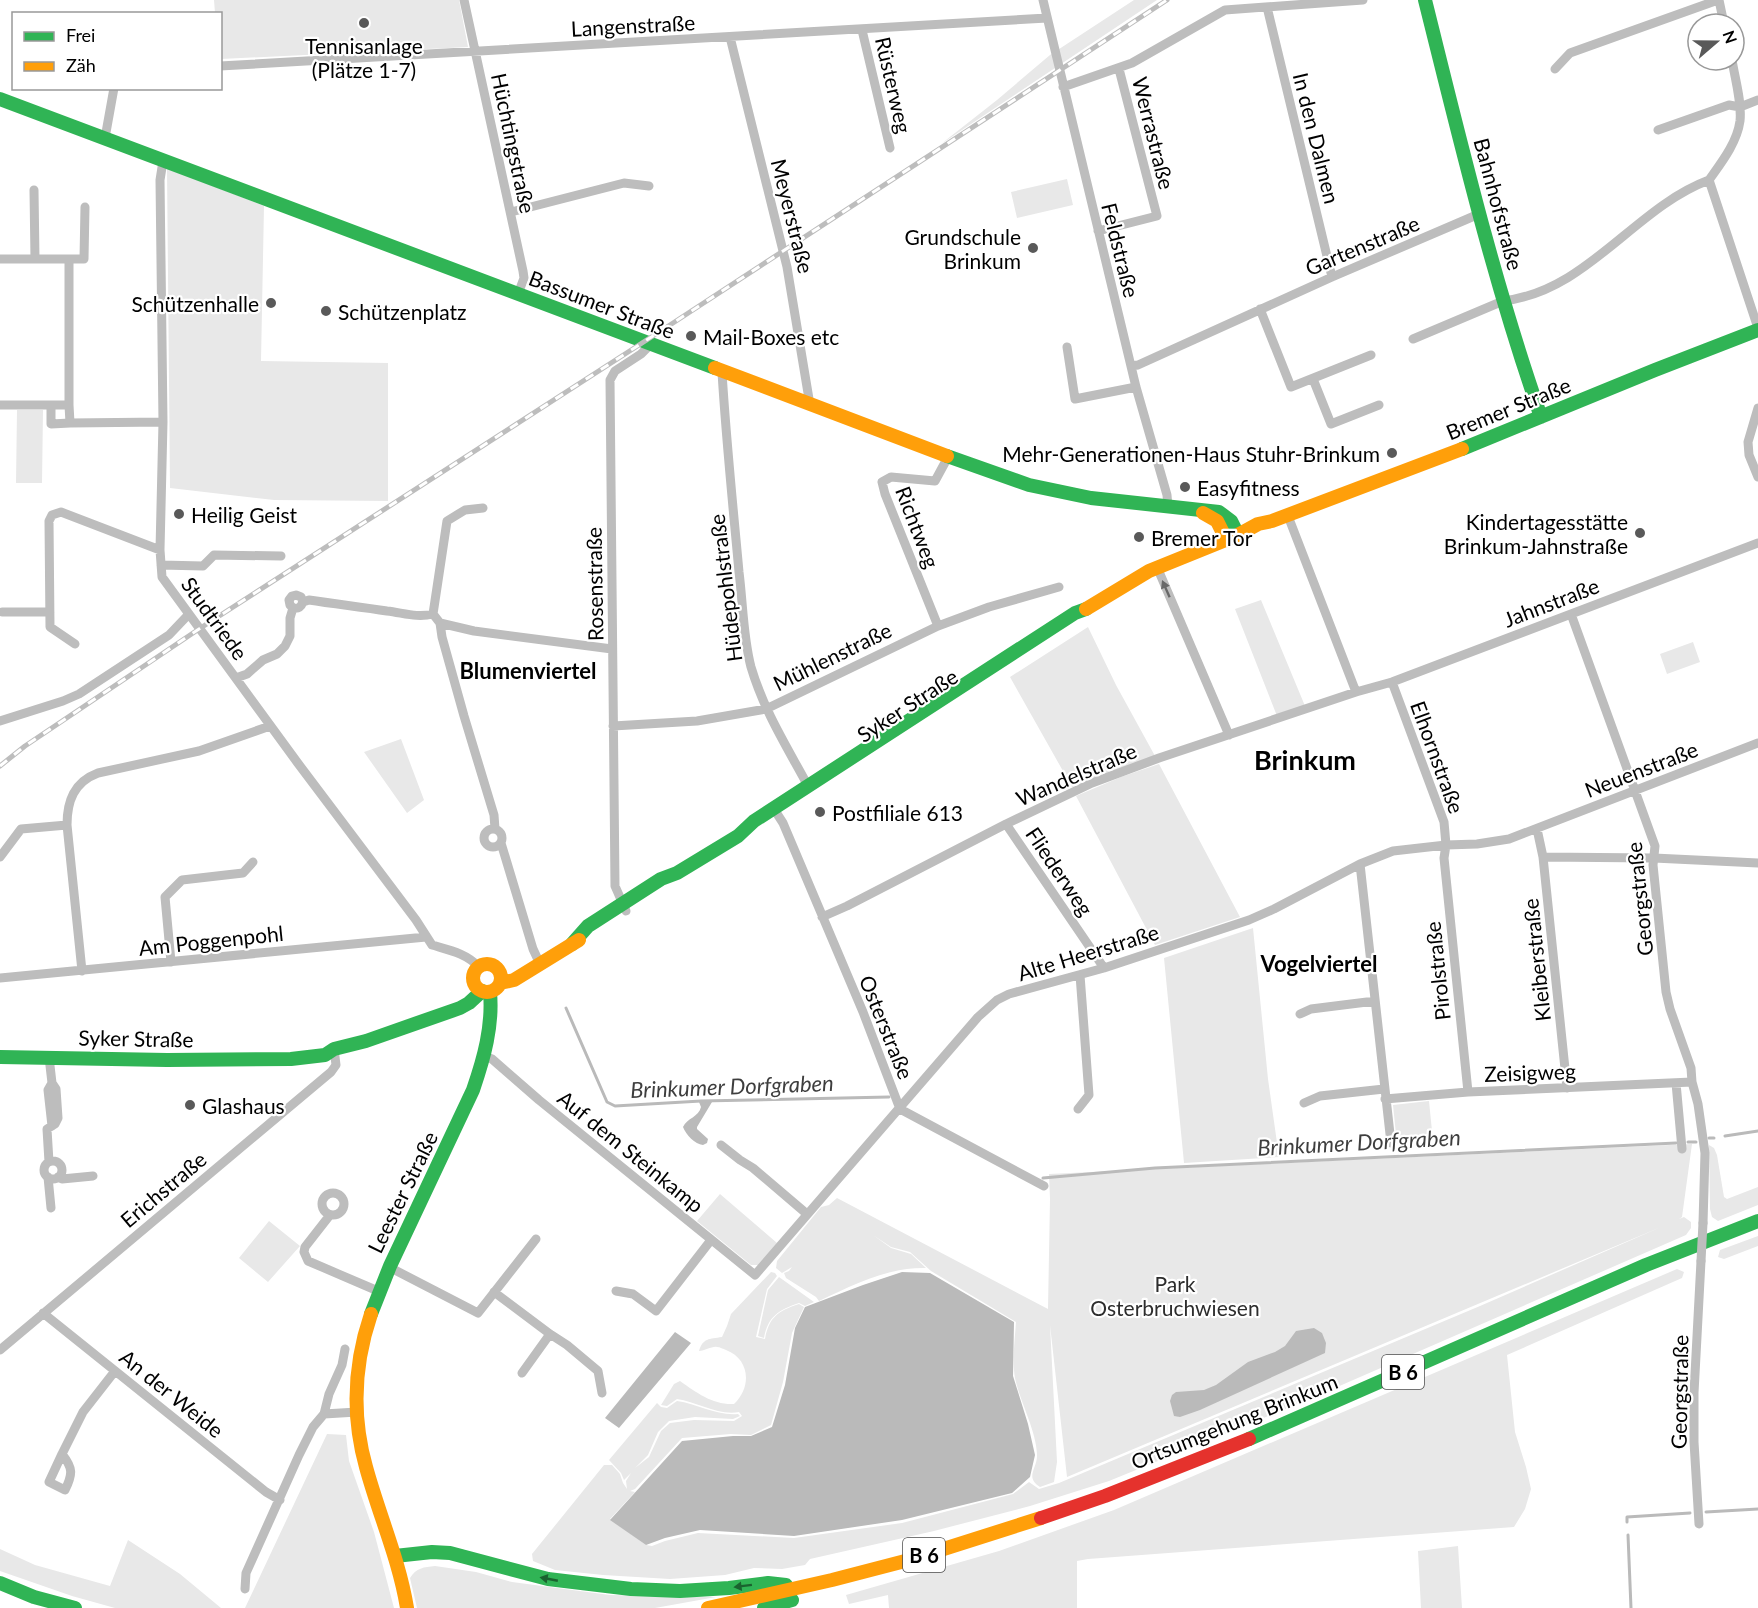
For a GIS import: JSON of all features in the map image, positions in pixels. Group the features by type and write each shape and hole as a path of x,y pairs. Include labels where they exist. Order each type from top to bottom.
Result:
{"main road":[{"name":"Bahnhofstraße","path":"1425,0 1503,301 1520,359 1541,417"},
{"name":"Bassumer Straße","path":"0,99 948,458 1038,487 1091,498 1224,515 1231,521 1232,537"},
{"name":"Bremer Straße","path":"1232,537 1250,527 1272,522 1448,455 1758,329"},
{"name":"Syker Straße","path":"776,811 808,786 1075,613 1090,608 1157,567 1232,537"},
{"name":"Syker Straße","path":"0,1056 167,1060 272,1058 323,1046 334,1049 366,1041 445,1012 489,985 540,964 572,944 588,926 624,907 661,879 676,873 743,832 754,821 776,811 1082,618 1090,608"},
{"path":"478,967 484,964 496,968 489,985"},
{"name":"Leester Straße","path":"407,1608 395,1556 366,1468 358,1429 357,1388 362,1344 378,1291 479,1076 492,1003 489,985 473,978 478,967"},
{"name":"Ortsumgehung Brinkum","path":"708,1608 920,1557 1015,1527 1169,1472 1646,1265 1758,1221"},
{"name":"B 6","path":"395,1556 432,1552 450,1553 548,1579 631,1589 689,1590 768,1583 801,1587"},
{"name":"B 6","path":"764,1608 798,1598 832,1580"},
{"path":"0,1583 34,1597 75,1608"}],"street":[{"name":"Hüchtingstraße","path":"464,0 524,271 518,294"},
{"name":"Feldstraße","path":"1043,0 1136,387 1167,495 1168,507"},
{"path":"1063,87 1119,69 1154,52 1225,10 1363,0"},
{"path":"1555,69 1570,53 1719,0"},
{"name":"In den Dalmen","path":"1267,7 1332,277"},
{"name":"Langenstraße","path":"222,66 1047,18"},
{"name":"Rüsterweg","path":"862,30 890,148"},
{"name":"Meyerstraße","path":"730,37 783,250 810,405"},
{"name":"Werrastraße","path":"1098,231 1157,216 1119,69"},
{"path":"1413,339 1503,301 1517,300 1572,276 1671,200 1709,180 1735,139 1740,122 1740,107 1733,72"},
{"path":"105,138 114,90"},
{"path":"1658,130 1729,105 1740,107 1758,100"},
{"name":"Studtriede","path":"163,161 160,180 163,422 160,550 162,577 270,726 416,920 432,945 459,953 472,960 478,967"},
{"path":"1709,180 1758,329"},
{"path":"511,212 624,183 649,186"},
{"path":"34,190 35,259"},
{"path":"0,259 84,260 85,207"},
{"name":"Gartenstraße","path":"1131,366 1138,365 1332,277 1479,214"},
{"path":"69,259 70,423"},
{"path":"1260,309 1291,387 1371,355"},
{"name":"Rosenstraße","path":"624,907 615,886 610,380 615,371 641,354 650,345"},
{"path":"1066,347 1075,399 1136,387"},
{"name":"Hüdepohlstraße","path":"723,372 737,546 751,666 765,709 808,786"},
{"path":"1313,378 1331,424 1379,405"},
{"path":"0,405 69,405"},
{"path":"51,405 51,424 163,422"},
{"path":"1758,408 1748,448 1758,477"},
{"name":"Richtweg","path":"938,626 882,482 891,477 935,481 948,458"},
{"path":"483,508 465,510 447,521 433,614 440,623 464,716 494,815 495,829"},
{"path":"75,644 50,627 49,521 52,515 61,512 160,550"},
{"path":"1288,516 1356,692"},
{"name":"Jahnstraße","path":"1356,692 1392,682 1758,543"},
{"path":"161,565 203,566 214,555 281,556"},
{"path":"1157,567 1229,735"},
{"name":"Mühlenstraße","path":"613,726 697,721 765,709 938,626 988,607 1059,587"},
{"path":"236,678 248,674 263,660 277,654 285,646 290,636 290,618 293,608 289,600 292,596 301,597 303,602 309,600 409,616 433,614"},
{"path":"2,612 50,612"},
{"path":"0,721 54,705 79,694 169,635 189,614"},
{"name":"Georgstraße","path":"1571,614 1655,846 1653,865 1666,992 1690,1068 1705,1153 1694,1394 1694,1442 1699,1524"},
{"path":"440,623 474,631 612,649"},
{"name":"Elhornstraße","path":"1392,682 1444,822 1446,845"},
{"name":"Wandelstraße","path":"822,917 1092,783 1159,758 1356,692"},
{"path":"82,971 67,825 69,801 78,788 87,777 105,771 199,751 270,726"},
{"name":"Neuenstraße","path":"1537,829 1758,743"},
{"name":"Osterstraße","path":"776,811 863,1012 900,1109 1044,1186"},
{"name":"Fliederweg","path":"1006,824 1104,968"},
{"path":"0,857 21,829 67,825"},
{"path":"501,843 491,847 487,844 484,840 487,831 495,829 502,834 501,843 533,949 540,964"},
{"name":"Alte Heerstraße","path":"755,1275 978,1017 997,1000 1009,994 1104,968 1256,917 1360,864 1394,851 1477,844 1509,839 1537,829"},
{"name":"Kleiberstraße","path":"1537,829 1543,857 1567,1088"},
{"name":"Pirolstraße","path":"1446,845 1444,858 1468,1092"},
{"path":"1543,857 1654,858 1758,863"},
{"path":"171,962 165,897 182,880 243,873 253,862"},
{"path":"1360,864 1391,1143"},
{"name":"Am Poggenpohl","path":"0,978 426,937"},
{"path":"1078,1109 1089,1095 1080,975"},
{"path":"1300,1014 1311,1009 1375,1001"},
{"name":"Erichstraße","path":"0,1350 331,1072 336,1065 334,1049"},
{"name":"Auf dem Steinkamp","path":"484,1056 492,1059 539,1100 755,1275"},
{"path":"50,1057 52,1083 48,1090 52,1126 47,1129 46,1133 49,1162 44,1169 53,1177 62,1179 93,1176"},
{"path":"1682,1149 1676,1083 1692,1082"},
{"name":"Zeisigweg","path":"1304,1102 1320,1096 1676,1083"},
{"path":"721,1145 740,1161 753,1168 807,1214"},
{"path":"49,1162 57,1162 60,1165 61,1173 53,1177"},
{"path":"51,1208 53,1177"},
{"path":"330,1215 306,1246 304,1252 308,1261 378,1291"},
{"path":"389,1267 478,1313 536,1239"},
{"path":"616,1291 633,1294 656,1311 711,1240"},
{"path":"494,1292 567,1345 598,1371 602,1393"},
{"name":"An der Weide","path":"43,1314 266,1492 280,1500"},
{"path":"522,1373 550,1334"},
{"path":"245,1589 246,1573 299,1455 324,1414 328,1394 342,1365 345,1349"},
{"path":"62,1454 70,1465 71,1478 65,1490 49,1482 62,1454 83,1412 115,1371"},
{"path":"324,1414 357,1412"}],"green space":[{"name":"Tennisanlage (Plätze 1-7)","path":"214,0 459,0 468,47 222,59 222,12 215,12"},
{"path":"1134,0 1157,0 941,144 1050,55"},
{"path":"167,168 264,206 261,361 388,363 388,501 274,500 170,488"},
{"path":"1067,179 1073,205 1017,218 1011,192"},
{"path":"17,410 43,410 42,483 16,483"},
{"path":"1261,600 1305,706 1277,716 1235,609"},
{"path":"1088,627 1116,685 1155,756 1072,787 1010,677"},
{"path":"1693,642 1700,662 1667,674 1660,654"},
{"path":"401,739 424,800 407,813 364,752"},
{"path":"1159,764 1240,917 1155,945 1076,796"},
{"path":"1253,928 1268,1079 1279,1157 1184,1163 1164,958"},
{"path":"1429,1101 1433,1141 1397,1144 1393,1105"},
{"name":"Park Osterbruchwiesen","path":"1692,1144 1682,1217 1679,1219 1684,1217 1691,1222 1691,1228 1686,1235 1305,1401 1109,1481 1030,1506 934,1531 810,1559 805,1565 782,1569 754,1568 725,1575 670,1579 555,1570 533,1561 532,1554 604,1465 612,1465 620,1474 627,1489 626,1481 631,1473 624,1480 621,1473 609,1460 657,1403 661,1407 667,1408 677,1401 715,1412 740,1416 733,1419 695,1417 669,1421 658,1432 648,1455 635,1468 649,1457 661,1431 670,1423 694,1420 734,1421 742,1416 739,1412 724,1412 677,1399 667,1406 661,1405 674,1384 680,1381 699,1394 719,1403 734,1404 740,1397 744,1390 746,1374 740,1360 734,1354 719,1347 699,1351 705,1341 722,1337 731,1314 771,1272 777,1276 767,1289 756,1337 765,1339 769,1325 780,1312 799,1304 804,1307 792,1333 783,1382 771,1425 751,1435 731,1434 682,1438 635,1489 630,1491 635,1492 610,1519 646,1545 652,1546 698,1533 794,1538 902,1523 1013,1494 1029,1482 1039,1489 1059,1483 1480,1306 1661,1227 1067,1477 1050,1325 1057,1462 1054,1482 1040,1487 1032,1476 1037,1459 1034,1435 1020,1397 1014,1372 1016,1322 931,1271 910,1252 891,1247 873,1235 891,1248 911,1254 926,1268 898,1270 884,1274 819,1301 786,1278 784,1273 792,1267 782,1273 776,1268 777,1261 821,1207 829,1205 837,1198 1048,1309 1049,1174"},
{"path":"1709,1145 1714,1148 1717,1155 1724,1197 1727,1199 1758,1187 1758,1205 1718,1221 1712,1217"},
{"path":"720,1194 777,1243 759,1265 751,1265 697,1221"},
{"path":"269,1221 300,1246 268,1282 239,1258"},
{"path":"1758,1236 1758,1246 1724,1259 1718,1257 1720,1250"},
{"path":"1677,1269 1684,1272 1682,1278 1507,1355 1515,1432 1531,1489 1525,1509 1514,1527 1077,1561 1077,1608 889,1608 888,1595 849,1604 846,1595 999,1551 1114,1510"},
{"path":"779,1277 814,1302 805,1306 799,1303 780,1311 768,1324 764,1338 758,1336 768,1290"},
{"path":"327,1434 346,1435 349,1461 374,1532 394,1608 245,1608"},
{"path":"128,1540 180,1574 221,1608 115,1608 0,1571 0,1549 35,1565 110,1586"},
{"path":"1458,1546 1462,1608 1421,1608 1418,1551"},
{"path":"435,1566 476,1572 512,1582 610,1595 716,1597 655,1608 417,1608 410,1578 421,1569"}],"shaded area":[{"path":"699,1102 712,1102 697,1127 708,1139 703,1145 691,1139 683,1127 700,1110"},
{"path":"902,1272 930,1273 1014,1322 1013,1376 1035,1455 1030,1477 1012,1493 902,1520 794,1536 700,1530 646,1545 610,1520 682,1441 751,1436 772,1427 785,1385 795,1328 805,1307"},
{"path":"1314,1328 1322,1333 1326,1343 1325,1353 1200,1410 1180,1417 1174,1416 1170,1401 1176,1392 1204,1390 1216,1385 1248,1362 1285,1346 1296,1331"},
{"path":"675,1332 691,1343 619,1428 605,1418"}],"waterway":[{"name":"Brinkumer Dorfgraben","path":"566,1008 607,1102 615,1106 701,1101 889,1097"},
{"name":"Brinkumer Dorfgraben","path":"1725,1136 1758,1131"},
{"name":"Brinkumer Dorfgraben","path":"1709,1138 1714,1138"},
{"name":"Brinkumer Dorfgraben","path":"1688,1142 1696,1142"},
{"name":"Brinkumer Dorfgraben","path":"1043,1178 1155,1168 1676,1143"},
{"path":"1706,1512 1758,1509"},
{"path":"1627,1522 1627,1517 1690,1513"},
{"path":"1628,1535 1631,1608"}],"railway":[{"path":"0,766 25,746 199,629 1167,0"}],"traffic: fast":[{"path":"1425,0 1492,262 1541,417"},
{"path":"0,99 715,368"},
{"path":"1462,449 1758,330"},
{"path":"947,456 1029,485 1091,498 1219,512 1231,521 1238,535"},
{"path":"572,944 588,926 661,879 677,873 738,836 754,821 1075,613 1086,609"},
{"path":"0,1057 167,1060 291,1059 325,1055 334,1049 366,1041 460,1008 482,991"},
{"path":"371,1314 390,1266 473,1090 487,1042 490,992"},
{"path":"1249,1439 1646,1265 1758,1221"},
{"path":"395,1556 432,1552 450,1553 548,1579 631,1589 680,1591 768,1583 786,1585"},
{"path":"0,1583 34,1597 75,1608"},
{"path":"764,1608 792,1600"}],"traffic: slow":[{"path":"715,368 947,456"},
{"path":"1086,609 1149,571 1238,535 1258,524 1272,521 1462,449"},
{"path":"1203,513 1217,521 1226,539"},
{"path":"500,983 514,980 579,940"},
{"path":"487,964 497,968 501,978 497,988 487,992 477,988 473,978 477,968 487,964"},
{"path":"371,1314 358,1371 358,1429 366,1467 399,1572 407,1608"},
{"path":"708,1608 909,1560 1041,1518"}],"traffic: jam":[{"path":"1041,1518 1105,1496 1249,1439"}],"place":[{"name":"Tennisanlage (Plätze 1-7)","path":"364,23"},
{"name":"Grundschule Brinkum","path":"1033,248"},
{"name":"Schützenhalle","path":"271,303"},
{"name":"Schützenplatz","path":"326,311"},
{"name":"Mail-Boxes etc","path":"691,336"},
{"name":"Mehr-Generationen-Haus Stuhr-Brinkum","path":"1392,453"},
{"name":"Easyfitness","path":"1185,487"},
{"name":"Heilig Geist","path":"179,514"},
{"name":"Kindertagesstätte Brinkum-Jahnstraße","path":"1640,533"},
{"name":"Bremer Tor","path":"1139,537"},
{"name":"Postfiliale 613","path":"820,812"},
{"name":"Glashaus","path":"190,1105"}],"district":[{"name":"Blumenviertel","path":"528,670"},
{"name":"Brinkum","path":"1305,759"},
{"name":"Vogelviertel","path":"1319,963"}]}
